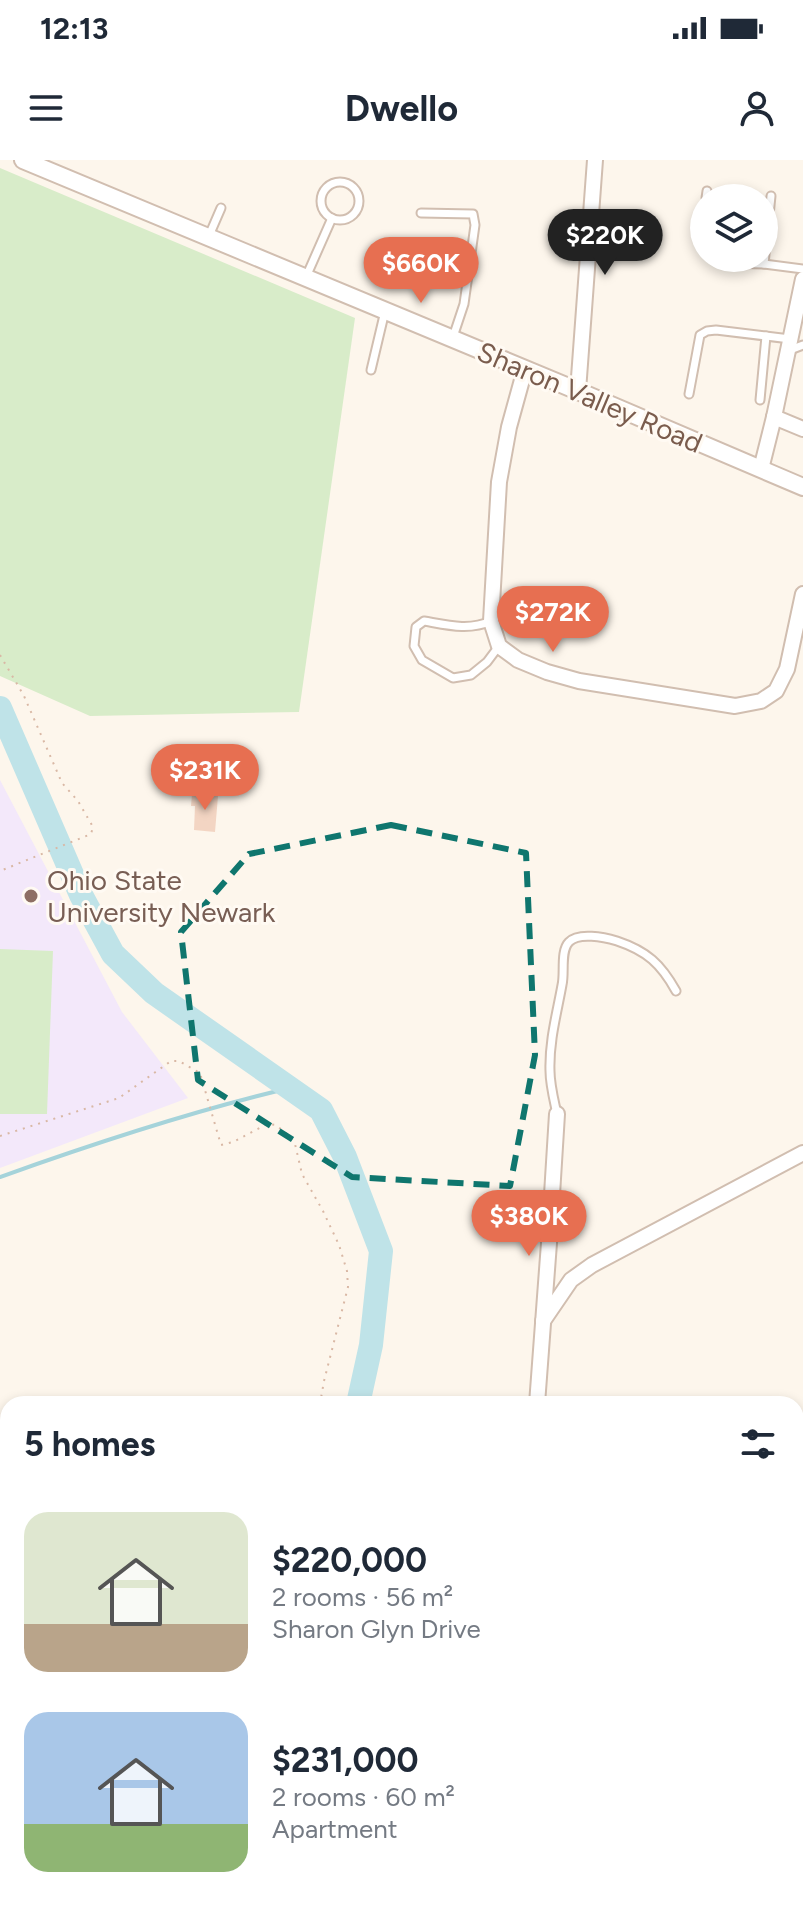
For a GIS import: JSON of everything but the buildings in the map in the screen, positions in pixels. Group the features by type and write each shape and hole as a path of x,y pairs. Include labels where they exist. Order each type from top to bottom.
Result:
{"street":[{"name":"Sharon Valley Road","path":"23,160 803,487"},
{"path":"578,391 595,160"},
{"path":"761,469 794,345 803,279"},
{"path":"525,369 509,427 499,482 491,621 499,646 518,660 579,681 735,706 761,701 776,691 787,669 803,594"},
{"path":"774,417 803,429"},
{"path":"538,1396 557,1114"},
{"path":"543,1321 571,1280 592,1265 803,1153"}],"lane":[{"path":"333,183 348,184 358,194 357,208 347,218 332,218 322,207 323,193 333,183"},
{"path":"208,238 221,208"},
{"path":"421,213 473,214 475,225 464,304 452,340"},
{"path":"305,279 332,218"},
{"path":"778,266 803,269"},
{"path":"371,370 385,311"},
{"path":"689,394 700,335 707,331 766,336 794,345"},
{"path":"760,400 766,336"},
{"path":"491,621 479,627 460,627 424,621 416,627 414,646 422,660 453,678 471,675 487,662 499,646"},
{"path":"557,1114 550,1076 550,1051 563,983 565,946 571,939 606,938 630,946 657,963 676,991"}],"path":[{"path":"0,655 24,696 62,783 93,827 91,834 0,871"},
{"path":"0,1136 119,1098 171,1061 179,1061 200,1073 221,1145 267,1124 276,1125 295,1144 302,1174 339,1245 347,1271 348,1287 321,1396"}],"highlighted area":[{"path":"391,825 526,853 535,1055 510,1186 352,1177 198,1080 181,932 249,854"}],"shaded area":[{"name":"Ohio State University Newark","path":"0,780 122,1012 188,1098 0,1168"}],"green space":[{"path":"0,168 355,318 299,712 90,716 0,676"},
{"path":"0,949 53,951 47,1114 0,1114"}],"waterway":[{"path":"0,708 81,895 113,954 154,993 321,1110 345,1157 381,1251 371,1345 360,1396"},
{"path":"0,1177 144,1128 290,1088"}],"place":[{"name":"Ohio State University Newark","path":"31,896"}]}
